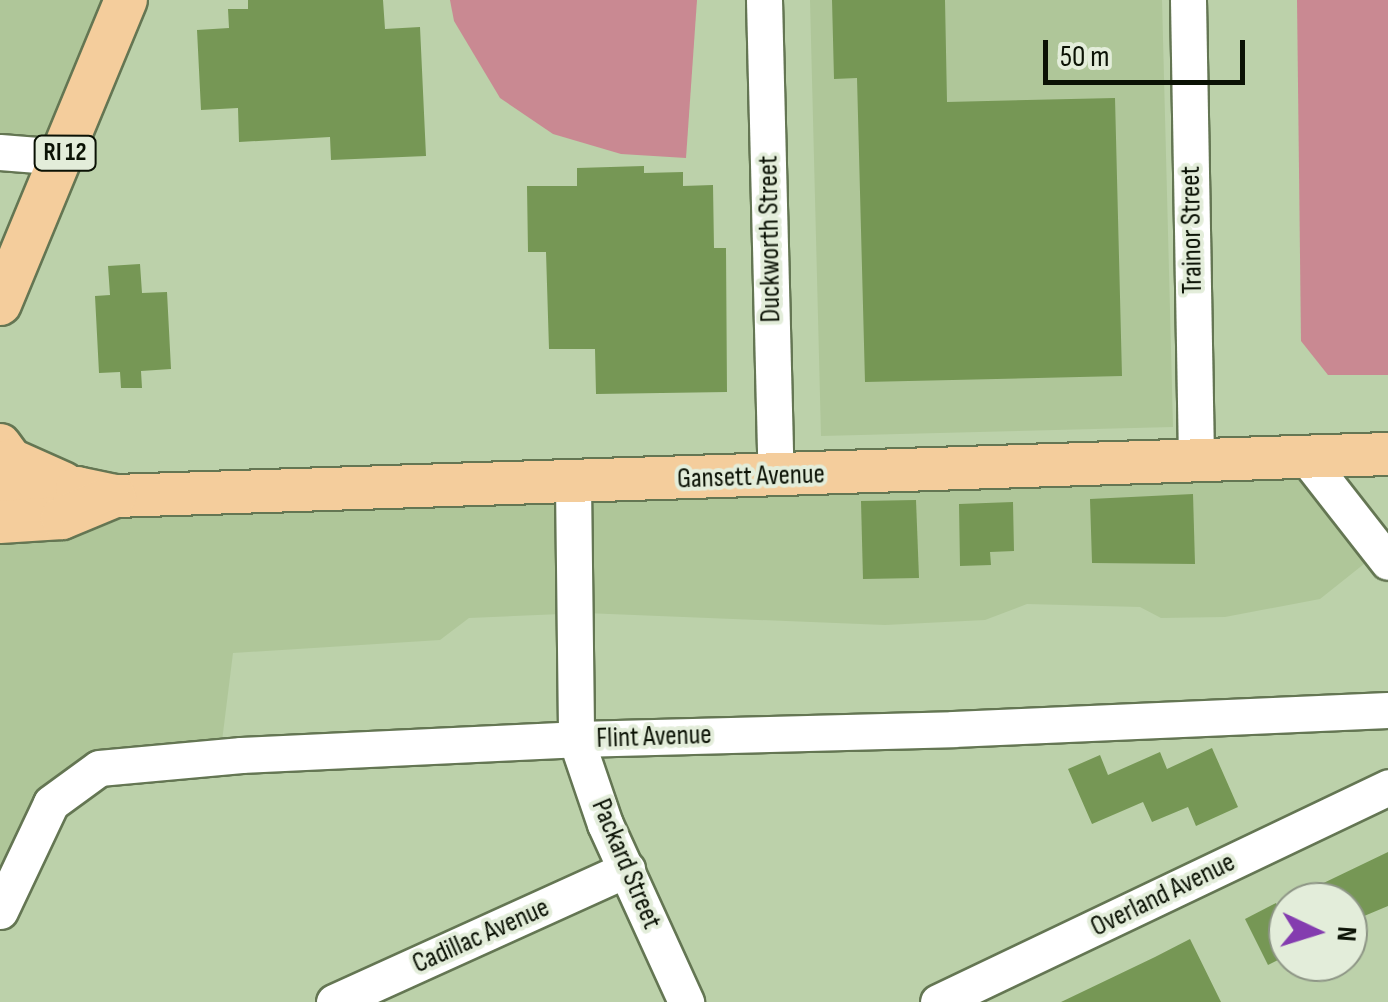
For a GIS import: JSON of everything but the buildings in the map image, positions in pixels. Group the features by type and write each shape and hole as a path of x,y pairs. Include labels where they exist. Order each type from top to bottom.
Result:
{"main road":[{"name":"RI 12","path":"0,304 126,0"},
{"path":"0,445 12,460 85,501"},
{"name":"Gansett Avenue","path":"0,488 85,501 1388,454"},
{"name":"Gansett Avenue","path":"0,522 85,501"},
{"path":"0,544 85,501"}],"street":[{"name":"Duckworth Street","path":"764,0 776,477"},
{"name":"Trainor Street","path":"1188,0 1196,460"},
{"path":"0,152 63,157"},
{"path":"1306,458 1388,562"},
{"name":"Packard Street","path":"574,484 576,739 605,824 686,1002"},
{"name":"Flint Avenue","path":"0,911 51,804 99,768 241,755 576,739 953,730 1388,710"},
{"name":"Overland Avenue","path":"938,1002 1388,787"},
{"name":"Cadillac Avenue","path":"334,1002 628,870"}],"shaded area":[{"path":"0,0 125,0 61,144 0,158"},
{"path":"450,0 697,0 686,158 621,154 553,134 500,98 454,21"},
{"path":"810,0 1162,0 1173,427 821,436"},
{"path":"1297,0 1388,0 1388,375 1328,375 1301,341"},
{"path":"1303,459 1369,560 1320,599 1225,617 1161,618 1140,607 1027,604 985,620 885,625 585,613 469,618 440,640 233,653 220,757 99,768 0,901 0,462 61,493"}]}
